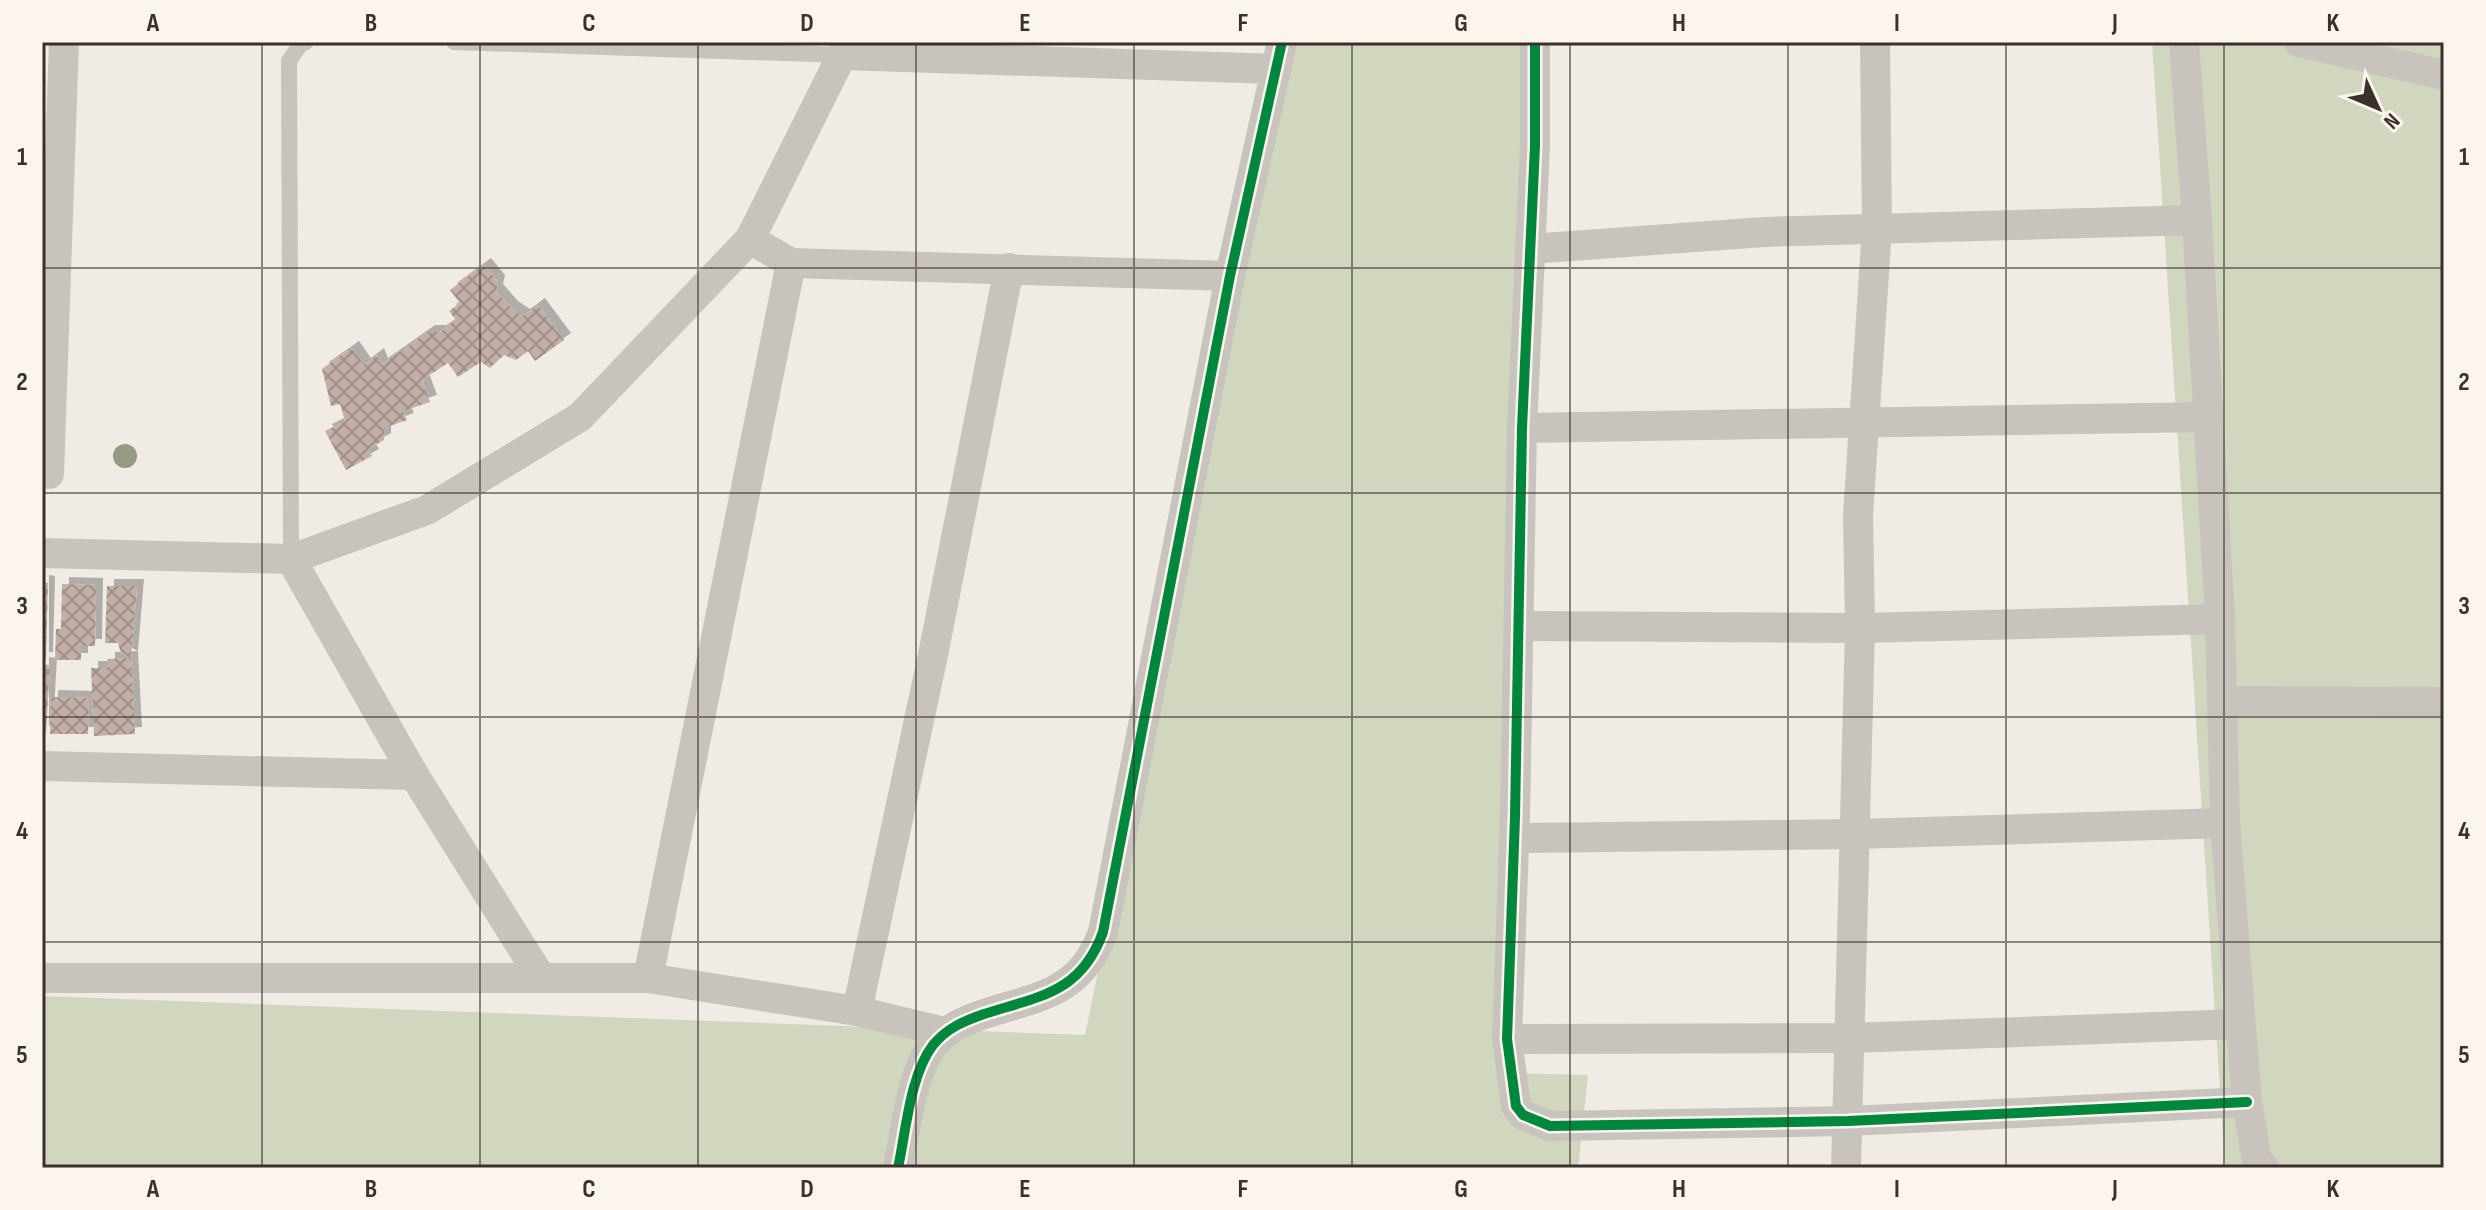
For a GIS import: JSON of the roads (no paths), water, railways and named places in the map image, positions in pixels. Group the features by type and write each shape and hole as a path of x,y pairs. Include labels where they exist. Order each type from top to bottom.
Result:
{"street":[{"path":"49,474 52,72 64,42"},
{"path":"1535,42 1535,146 1522,428 1520,626 1507,1039 1516,1106 1523,1115 1550,1126 1848,1121 2247,1102"},
{"path":"1846,1168 1860,628 1858,515 1877,228 1875,42"},
{"path":"2184,42 2220,619 2225,823 2247,1102 2257,1160 2264,1168"},
{"path":"2299,42 2444,75"},
{"path":"42,553 291,559 427,510 580,417 750,239 844,49 1279,56 1230,276 1103,932 1096,950 1079,974 1056,990 961,1022 945,1032 923,1063 898,1168"},
{"path":"1530,249 1764,232 2197,220"},
{"path":"750,239 791,263 1230,276"},
{"path":"648,978 791,263"},
{"path":"857,1011 934,650 1009,268"},
{"path":"1522,428 2208,417"},
{"path":"291,559 414,775 541,978"},
{"path":"1520,626 1860,628 2220,619"},
{"path":"2222,701 2444,702"},
{"path":"42,766 414,775"},
{"path":"1514,838 1855,834 2225,823"},
{"path":"42,978 648,978 857,1011 945,1032"},
{"path":"1507,1039 1850,1038 2240,1024"}],"lane":[{"path":"291,559 289,61 300,45 306,42"},
{"path":"454,42 844,49"}]}
